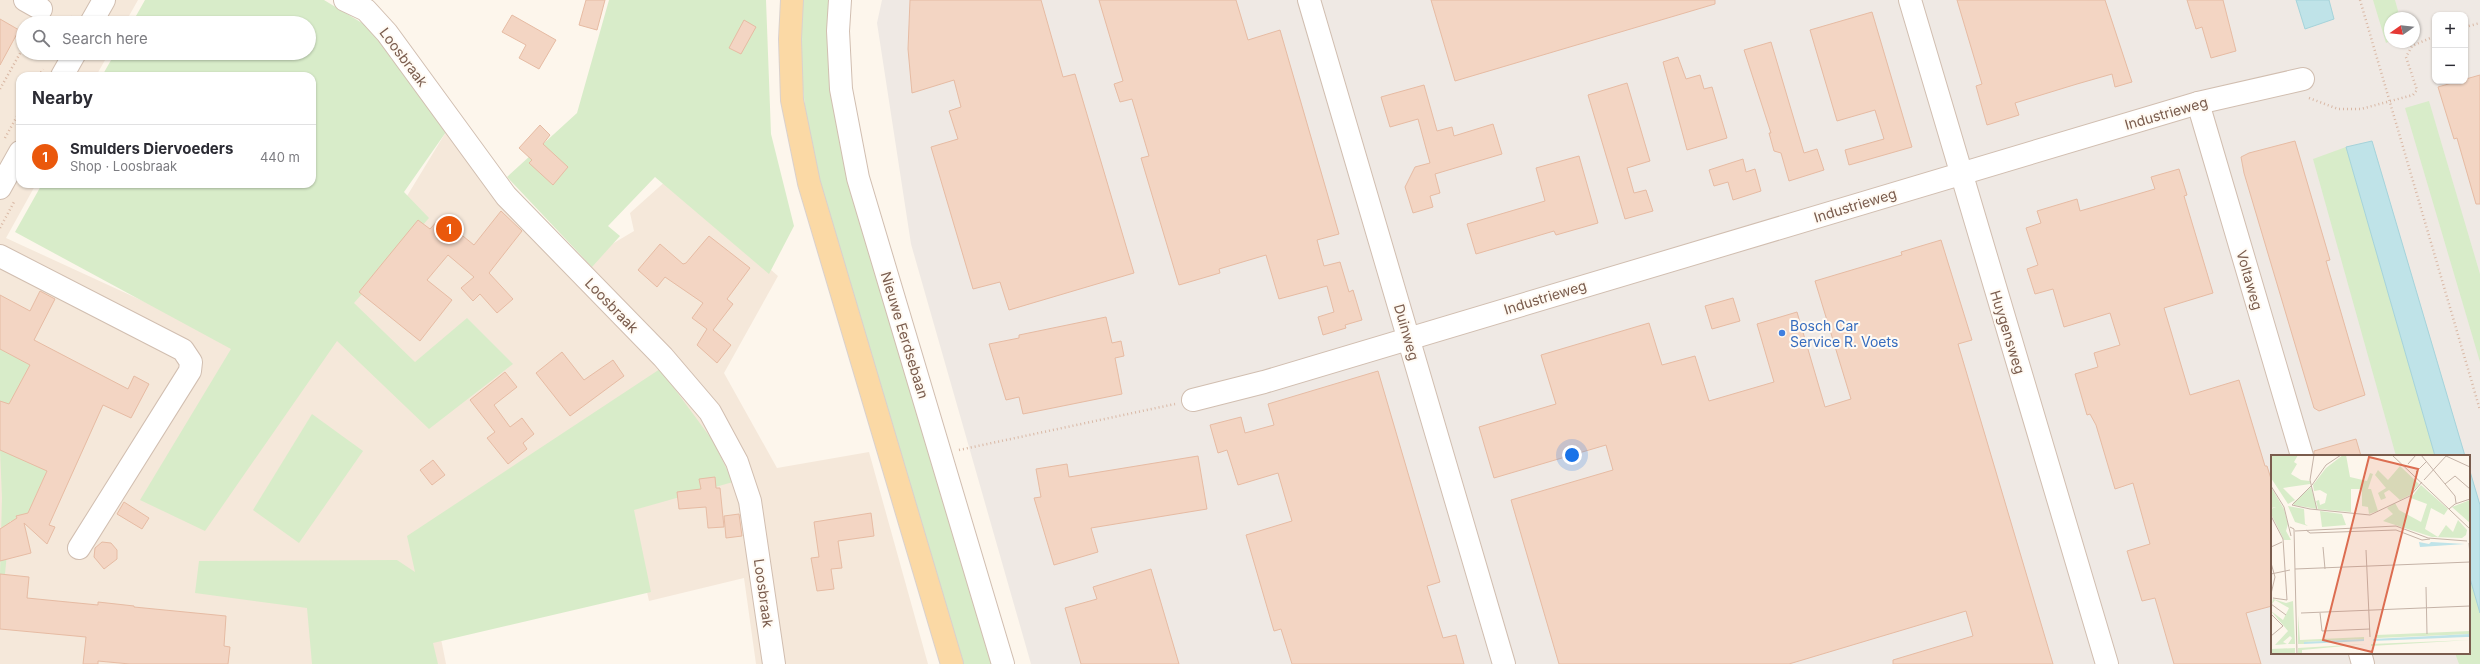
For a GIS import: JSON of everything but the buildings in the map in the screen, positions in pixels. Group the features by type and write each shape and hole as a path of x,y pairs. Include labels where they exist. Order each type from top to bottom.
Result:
{"main road":[{"path":"792,0 790,39 792,100 808,183 952,664"}],"street":[{"path":"95,16 104,0"},
{"name":"Loosbraak","path":"345,0 366,10 387,33 506,196 663,357 710,412 737,462 750,501 774,664"},
{"name":"Nieuwe Eerdsebaan","path":"840,0 838,31 841,89 858,178 1003,664"},
{"name":"Duinweg","path":"1309,0 1504,664"},
{"name":"Huygensweg","path":"1910,0 2107,664"},
{"path":"64,72 71,60"},
{"name":"Industrieweg","path":"1193,400 1264,382 1961,173 2198,104 2303,87"},
{"name":"Voltaweg","path":"2198,104 2302,455"},
{"path":"9,192 12,146"},
{"path":"0,256 183,350 191,362 190,371 79,548"},
{"path":"2360,654 2363,664"}],"path":[{"path":"2360,0 2480,410"},
{"path":"2468,26 2480,23"},
{"path":"2303,87 2338,109 2361,110 2413,95 2417,90 2406,57 2412,46 2432,37"},
{"path":"0,89 16,60"},
{"path":"12,146 16,128"},
{"path":"0,228 9,192"},
{"path":"940,454 1193,400"}],"shaded area":[{"path":"0,0 138,0 129,16 16,16 16,60 105,60 98,72 16,72 16,188 34,188 6,238 243,347 328,326 452,122 582,262 634,231 630,213 668,179 778,276 724,373 777,468 869,452 928,664 756,664 744,578 649,601 629,512 427,569 446,664 0,664"},
{"path":"882,0 2480,0 2480,664 1031,664 911,244 877,23"}],"green space":[{"path":"145,0 324,0 367,26 381,42 446,132 404,192 429,218 354,303 415,362 467,318 513,364 429,429 337,341 205,531 140,500 231,349 15,232 40,188 316,188 316,72 104,72 111,60 316,60 316,16 136,16"},
{"path":"609,0 766,0 771,134 794,226 769,274 655,177 608,226 620,236 592,267 507,177 577,113"},
{"path":"802,0 831,0 828,25 994,664 961,664 829,216 809,140 802,81"},
{"path":"2373,0 2395,0 2398,12 2384,12 2384,36"},
{"path":"2429,101 2480,274 2480,362 2405,108"},
{"path":"2346,147 2435,455 2396,455 2313,159"},
{"path":"0,349 30,365 7,409 0,401"},
{"path":"660,369 713,441 733,482 634,510 651,592 433,643 438,664 312,664 307,608 195,593 199,561 397,560 415,572 407,536"},
{"path":"312,414 363,451 299,543 253,510"},
{"path":"0,450 50,464 27,515 16,521 10,521 5,574 0,574 2,498"},
{"path":"2470,578 2480,613 2480,664 2459,664 2455,654 2470,654"}],"water":[{"path":"2296,0 2329,0 2334,19 2305,29"},
{"path":"2372,141 2465,455 2435,455 2346,147"},
{"path":"2470,471 2480,505 2480,613 2470,578"}],"place":[{"name":"Smulders Diervoeders","path":"449,229"},
{"name":"Bosch Car Service R. Voets","path":"1782,333"}]}
